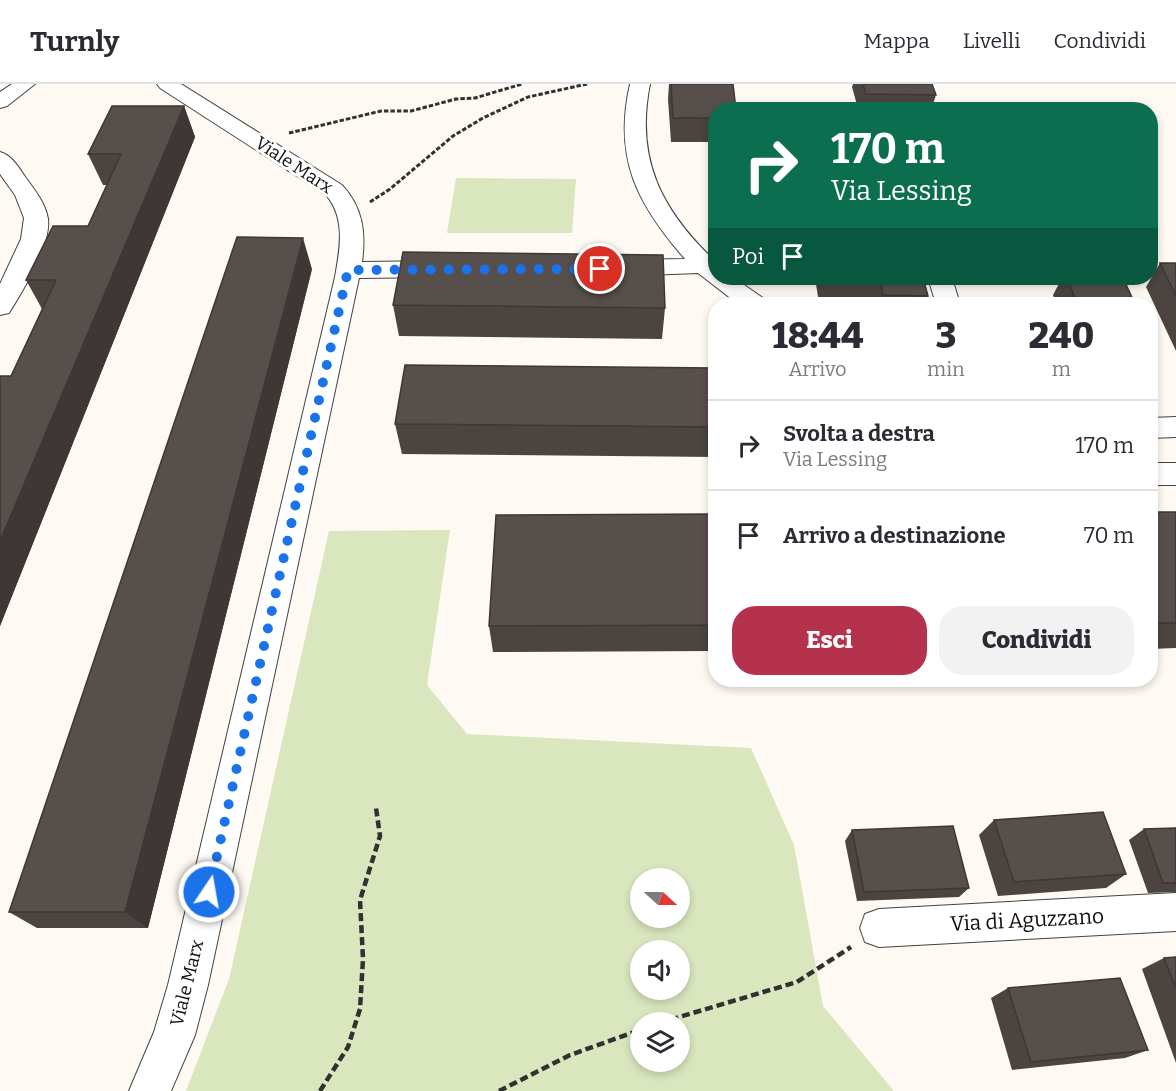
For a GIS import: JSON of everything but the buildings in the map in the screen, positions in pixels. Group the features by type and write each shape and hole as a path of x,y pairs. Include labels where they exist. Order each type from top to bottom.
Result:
{"street":[{"path":"0,102 25,84"},
{"name":"Viale Marx","path":"150,1091 174,1035 186,993 348,270 352,243 349,211 333,190 167,84"},
{"path":"640,84 633,112 632,131 641,174 654,200 708,267"},
{"path":"0,159 32,206 36,218 35,232 28,253 0,307"},
{"path":"598,269 669,268 708,272"},
{"path":"348,270 467,269"},
{"path":"729,285 745,297"},
{"path":"1158,428 1176,427"},
{"path":"1158,474 1176,474"},
{"name":"Via di Aguzzano","path":"879,928 1176,912"}],"path":[{"path":"257,141 381,111 411,111 456,99 475,98 522,84"},
{"path":"349,211 374,201 453,136 483,118 546,91 587,84"},
{"path":"320,1091 348,1047 360,1010 363,959 360,900 380,836 376,808"},
{"path":"690,1014 797,982 879,928"},
{"path":"499,1091 570,1055 630,1034"}],"green space":[{"path":"456,178 576,179 572,233 447,233"},
{"path":"450,530 427,685 467,734 751,748 794,845 823,1006 894,1091 186,1091 229,979 329,531"}],"route":[{"path":"209,892 348,270 600,269"}]}
